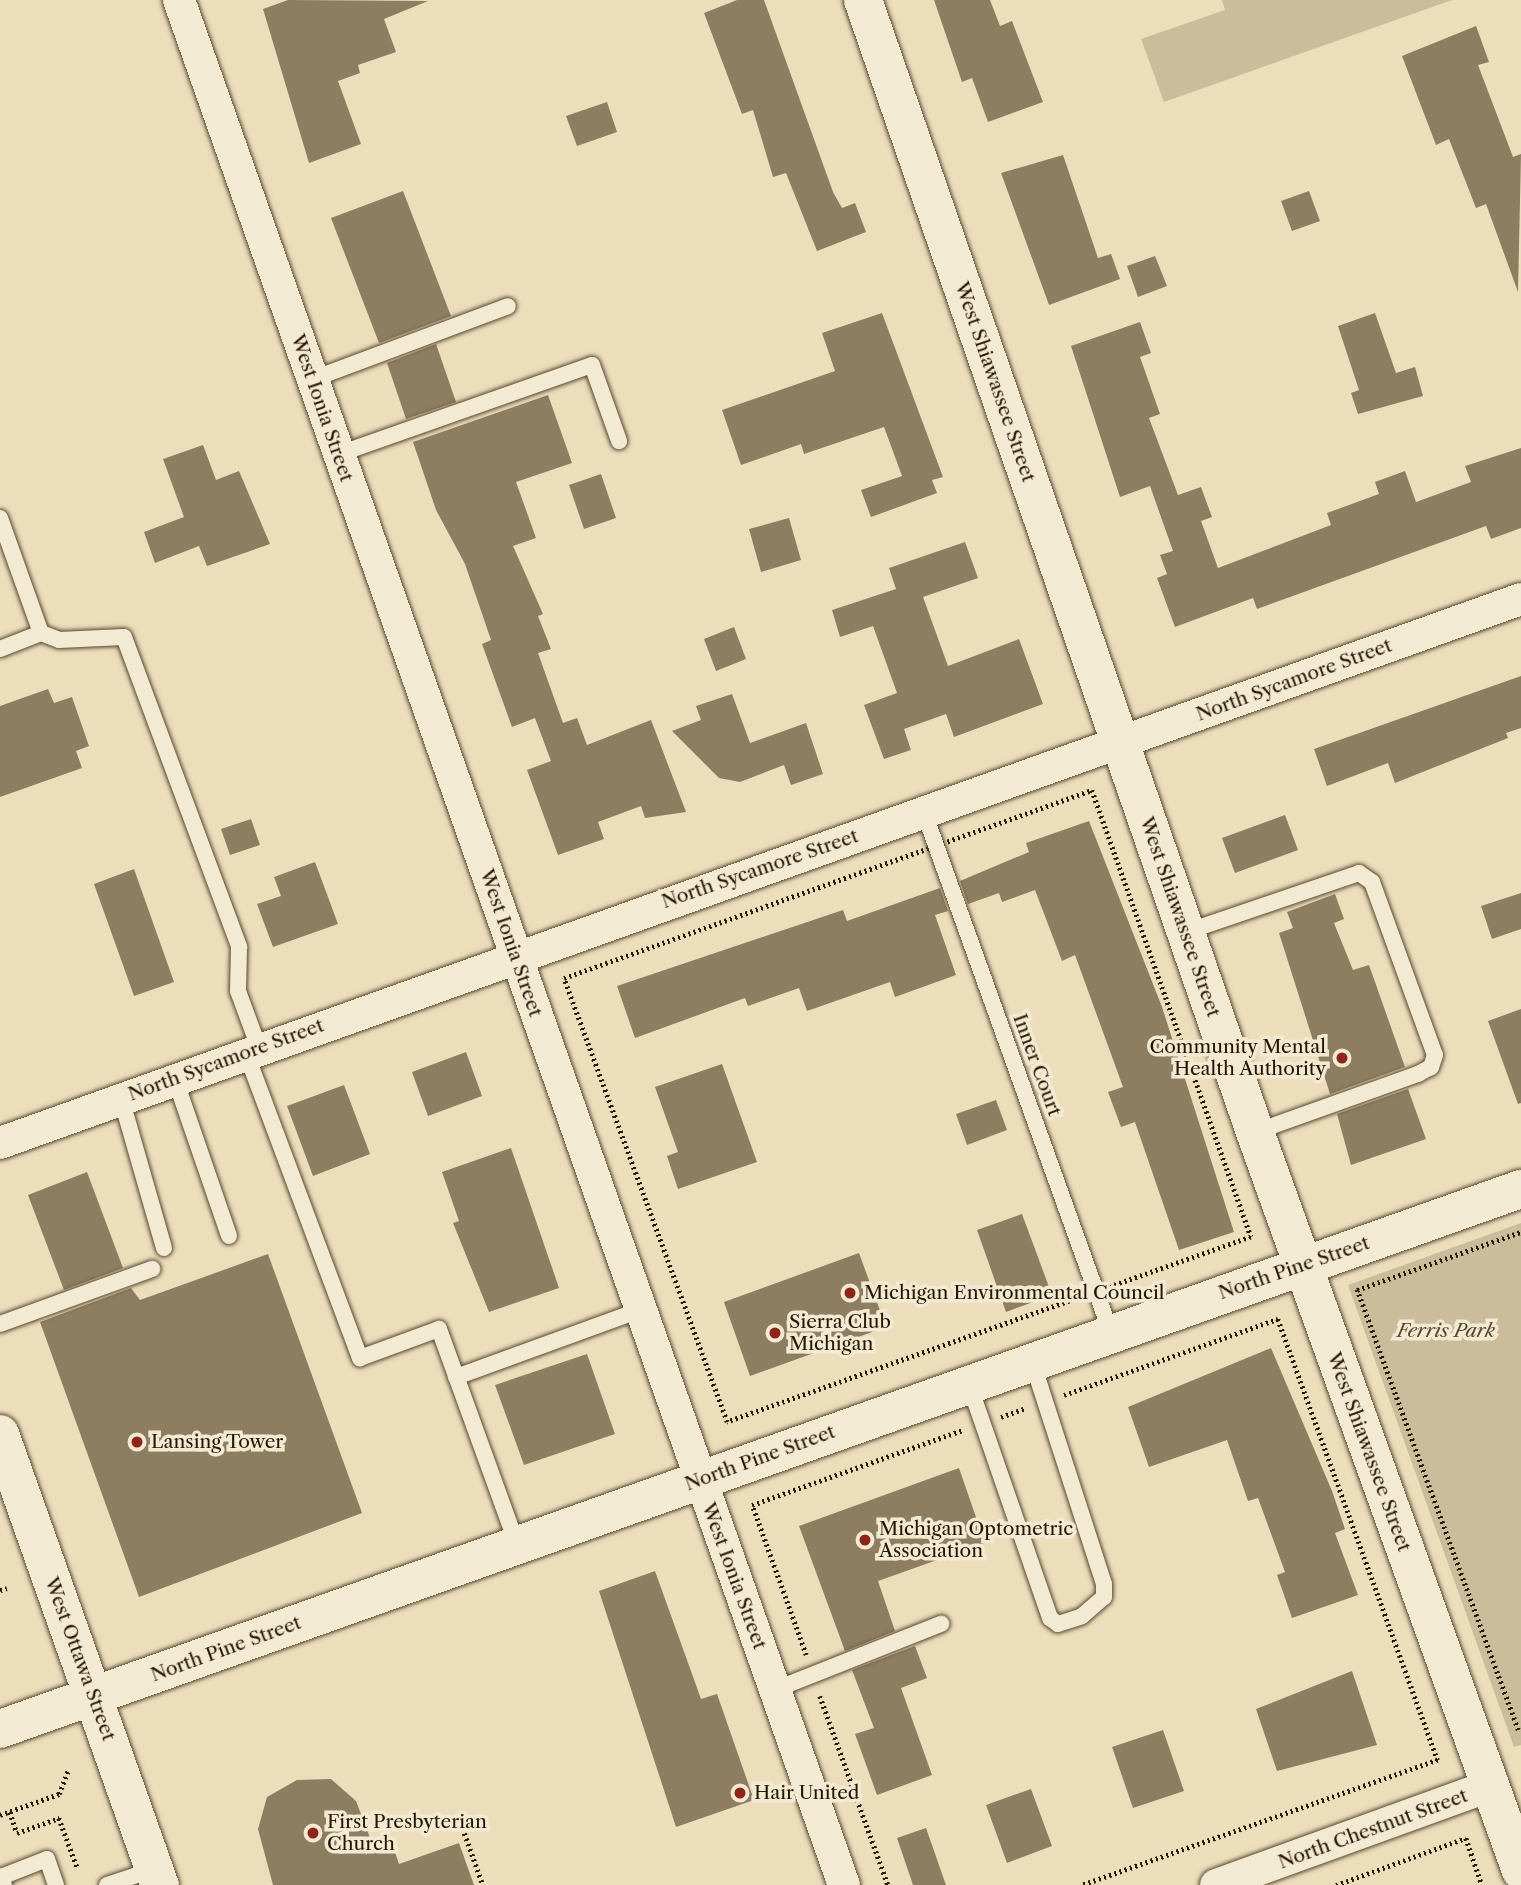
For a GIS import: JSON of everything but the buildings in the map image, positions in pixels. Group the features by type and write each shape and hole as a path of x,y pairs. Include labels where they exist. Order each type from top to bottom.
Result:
{"street":[{"name":"West Ionia Street","path":"179,0 844,1885"},
{"name":"West Shiawassee Street","path":"863,0 1255,1132 1521,1871"},
{"name":"North Sycamore Street","path":"0,1143 515,955 1521,599"},
{"name":"North Pine Street","path":"0,1729 1521,1189"},
{"name":"West Ottawa Street","path":"0,1434 157,1877"},
{"name":"North Chestnut Street","path":"1216,1885 1490,1786"}],"lane":[{"path":"313,379 508,306"},
{"path":"339,454 592,365 619,441"},
{"path":"0,518 41,633"},
{"path":"0,649 41,633 60,640 124,638 239,947 238,991 253,1051 360,1358 439,1329 517,1545"},
{"name":"Inner Court","path":"924,812 1111,1333"},
{"path":"1186,932 1359,873 1372,882 1435,1055 1431,1067 1418,1074 1255,1132"},
{"path":"175,1079 229,1236"},
{"path":"121,1098 164,1248"},
{"path":"0,1324 152,1269"},
{"path":"456,1377 640,1310"},
{"path":"969,1384 1050,1618 1058,1624 1082,1616 1104,1597 1104,1584 1032,1361"},
{"path":"774,1690 941,1624"},
{"path":"4,1885 1,1877 47,1859 56,1885"},
{"path":"107,1885 157,1877"}],"path":[{"path":"1092,790 1251,1237 726,1422 565,978 936,846 1092,790"},
{"path":"1520,1728 1357,1290 1521,1232"},
{"path":"0,1590 7,1588"},
{"path":"1083,1885 1438,1759"},
{"path":"0,1815 59,1794 68,1770"},
{"path":"10,1812 18,1833 59,1818 77,1867"},
{"path":"461,1823 483,1885"},
{"path":"1336,1885 1466,1838 1482,1885"}],"green space":[{"path":"1222,0 1452,0 1164,102 1141,39 1225,10"},
{"name":"Ferris Park","path":"1521,1223 1521,1745 1514,1747 1348,1285"}],"place":[{"name":"Community Mental Health Authority","path":"1342,1058"},
{"name":"Michigan Environmental Council","path":"850,1293"},
{"name":"Sierra Club Michigan","path":"775,1333"},
{"name":"Lansing Tower","path":"137,1442"},
{"name":"Michigan Optometric Association","path":"865,1540"},
{"name":"Hair United","path":"740,1793"},
{"name":"First Presbyterian Church","path":"313,1833"}]}
